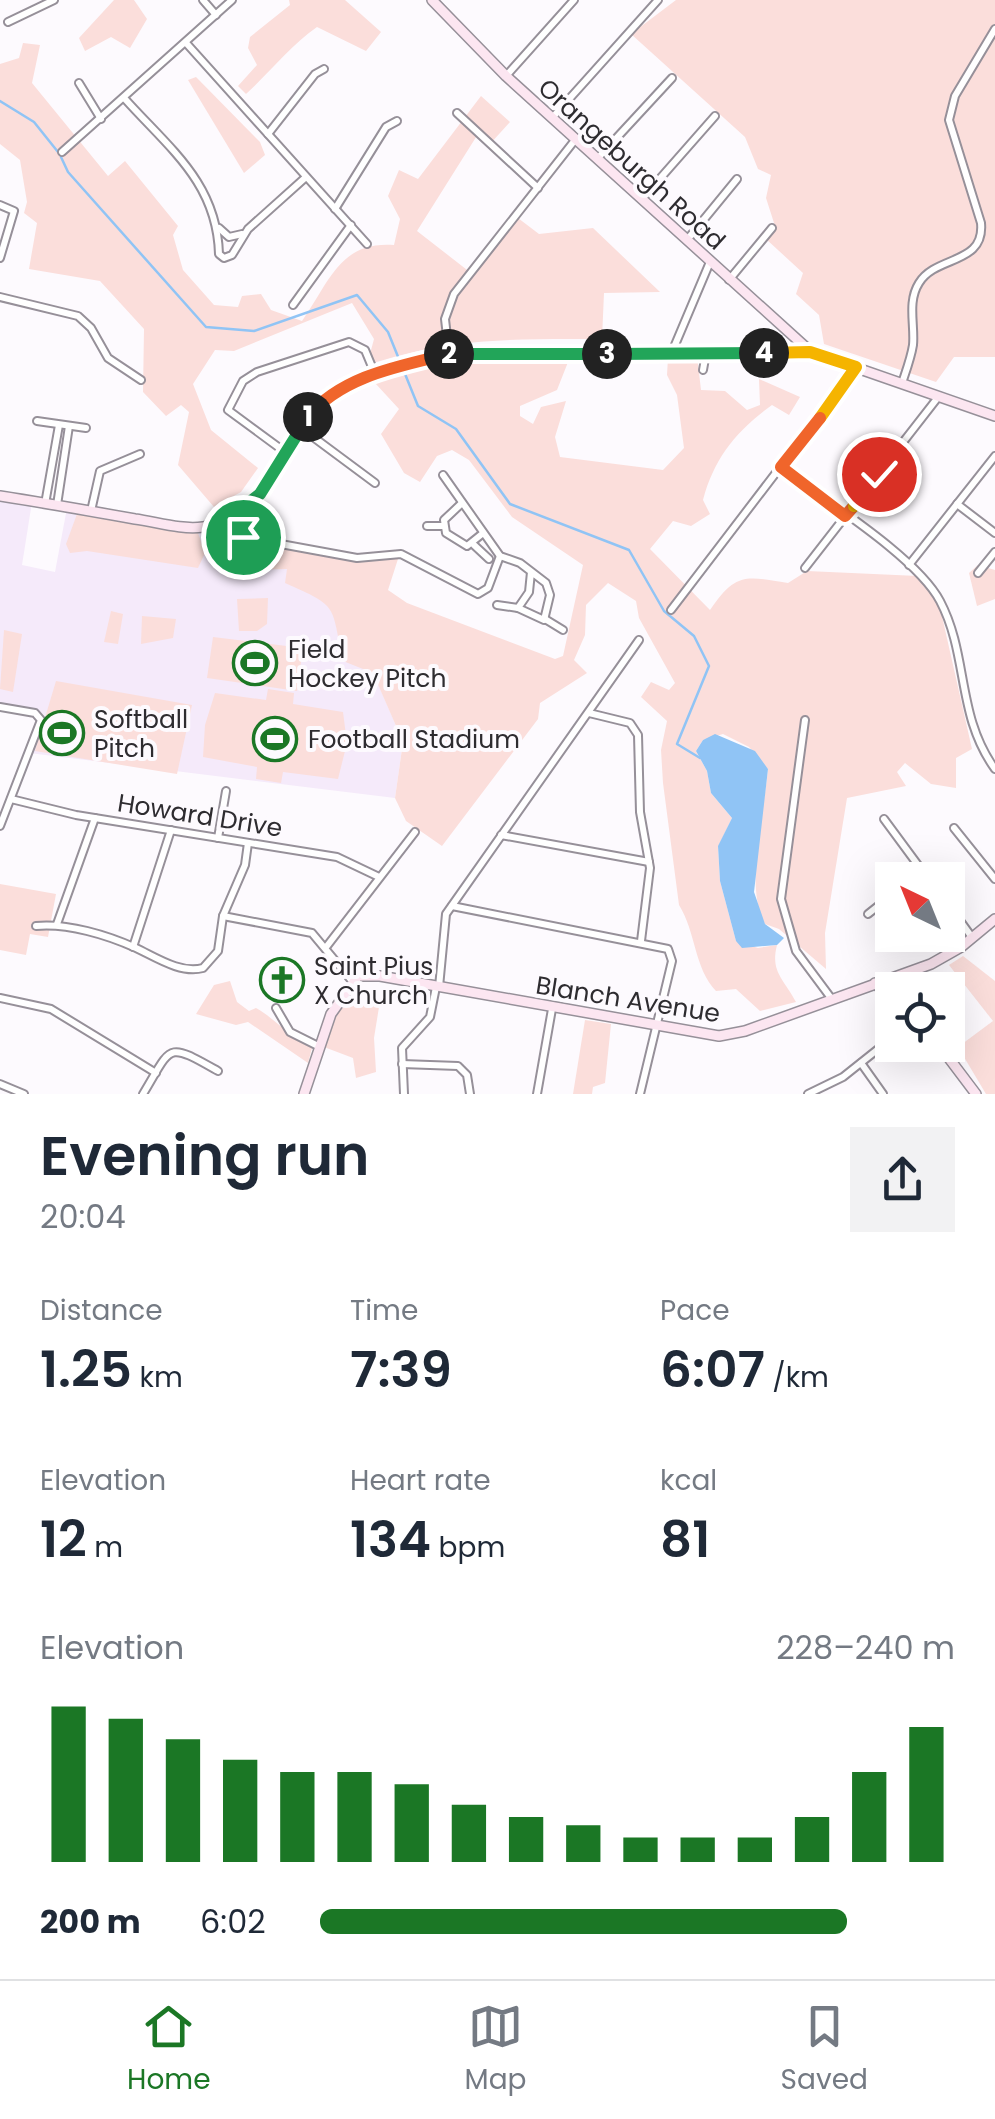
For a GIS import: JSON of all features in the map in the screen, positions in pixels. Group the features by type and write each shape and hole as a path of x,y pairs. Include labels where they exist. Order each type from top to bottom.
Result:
{"street":[{"path":"8,22 54,0"},
{"path":"203,0 216,15"},
{"path":"62,152 188,44 232,0"},
{"name":"Orangeburgh Road","path":"432,0 506,76 810,352"},
{"path":"506,76 574,0"},
{"path":"552,118 658,0"},
{"path":"902,383 913,343 914,295 920,282 933,269 971,252 981,237 981,223 949,120 955,96 995,29"},
{"path":"188,44 368,244"},
{"path":"268,134 324,69"},
{"path":"597,159 672,78"},
{"path":"79,83 100,119"},
{"path":"125,99 200,182 218,227 219,254 227,258 248,229 306,177"},
{"path":"456,113 538,188"},
{"path":"641,200 715,116"},
{"path":"336,208 386,127 397,121"},
{"path":"448,354 445,319 454,294 576,140"},
{"path":"686,240 737,179"},
{"path":"0,205 14,212 0,258"},
{"path":"293,306 350,225"},
{"path":"218,227 233,237 248,229"},
{"path":"729,280 772,228"},
{"path":"672,354 710,262"},
{"path":"0,297 78,316 91,328 108,358 140,380"},
{"path":"284,452 228,410 244,381 257,372 349,342 365,350 375,376"},
{"path":"0,496 192,527 227,520 260,494 284,452 328,396 401,366 448,354 810,352 995,416"},
{"path":"703,370 706,353"},
{"path":"672,610 856,367"},
{"path":"805,568 939,396"},
{"path":"37,421 86,428"},
{"path":"45,504 59,425"},
{"path":"56,506 69,426"},
{"path":"301,428 375,483"},
{"path":"90,511 100,471 140,454"},
{"path":"909,565 995,456"},
{"path":"53,458 64,460"},
{"path":"781,467 909,565 940,601 970,727 995,770"},
{"path":"443,475 500,556 520,562 548,588 545,619"},
{"path":"48,488 59,490"},
{"path":"442,526 462,504"},
{"path":"957,504 995,533"},
{"path":"227,520 248,538 357,558 401,554 478,594 488,588 500,556"},
{"path":"427,526 442,526 459,542 474,545 488,559"},
{"path":"474,545 482,533"},
{"path":"978,573 995,552"},
{"path":"518,608 529,592 531,572"},
{"path":"497,605 518,608 563,630"},
{"path":"404,1094 404,1042 433,1011 441,928 452,906 640,640"},
{"path":"0,708 36,713 41,720 0,826"},
{"path":"589,713 626,721 637,730 640,812 649,862 641,941"},
{"path":"804,720 782,899 796,951 831,998"},
{"path":"218,838 226,791"},
{"name":"Howard Drive","path":"11,800 94,818 337,857 379,877"},
{"path":"57,924 62,900 82,858 94,818"},
{"path":"884,818 916,862"},
{"path":"954,828 995,880"},
{"path":"134,947 171,830"},
{"path":"327,946 414,832"},
{"path":"501,835 649,862"},
{"path":"36,926 57,924 134,947 187,970 204,968 216,956 223,916 244,865 248,843"},
{"path":"452,906 665,946 672,957 659,1027 640,1094"},
{"path":"868,914 875,908"},
{"path":"223,916 300,929 327,946 352,981 335,1006 304,1094"},
{"name":"Blanch Avenue","path":"909,972 931,964 995,919"},
{"path":"965,928 971,936"},
{"name":"Blanch Avenue","path":"352,981 370,975 705,1036 731,1034 875,984"},
{"path":"0,998 56,1012 156,1073"},
{"path":"276,1008 290,1032 320,1048"},
{"path":"537,1094 552,1009"},
{"path":"143,1094 166,1056 179,1050 218,1070"},
{"path":"808,1094 834,1083 875,1051"},
{"path":"952,1062 976,1094"},
{"path":"860,1063 883,1094"},
{"path":"402,1064 458,1066 467,1075 470,1094"},
{"path":"0,1084 24,1094"}],"shaded area":[{"path":"114,0 134,0 147,19 130,48 111,37 85,51 79,38"},
{"path":"289,0 345,0 381,32 366,51 317,27 246,94 238,86 257,65 248,48 250,37 290,5"},
{"path":"676,0 995,0 995,357 954,357 936,382 824,344 819,315 796,294 803,273 766,239 775,226 766,198 771,175 758,169 745,137 631,34"},
{"path":"23,43 40,45 32,83 108,176 125,161 178,226 173,235 183,270 214,305 238,307 242,296 261,294 271,310 302,321 338,266 361,250 394,245 400,219 388,196 399,170 418,179 481,96 510,122 490,144 478,134 417,231 471,273 514,215 539,234 593,228 660,292 604,293 602,339 456,344 367,365 374,339 352,303 234,351 215,350 193,384 211,430 258,468 241,492 214,507 178,465 189,412 181,405 166,416 143,392 144,329 100,281 29,269 37,223 24,213 27,202 20,160 0,144 0,64 19,58"},
{"path":"196,77 260,142 265,155 244,173 188,80"},
{"path":"697,356 701,390 725,391 747,410 760,405 759,379 800,397 789,415 772,405 728,446 703,500 710,514 691,526 673,521 650,549 710,610 727,589 751,578 788,583 807,571 918,576 939,603 972,749 956,758 956,788 931,784 905,763 897,772 906,786 847,798 825,933 826,969 779,929 765,924 759,909 757,849 768,769 749,747 723,734 703,740 696,751 707,771 711,793 732,818 718,847 720,881 736,941 758,948 777,945 775,962 779,975 796,1002 760,1011 736,989 716,991 709,982 679,905 663,783 661,750 667,721 641,697 651,682 669,690 675,683 639,618 636,601 608,583 586,605 585,635 574,660 587,673 540,703 538,719 442,846 406,821 395,798 403,742 373,673 343,661 330,610 316,597 285,583 287,569 241,570 221,559 215,535 220,530 355,560 393,555 398,559 388,590 407,603 555,659 563,656 583,565 512,517 469,460 452,450 437,456 420,482 404,473 381,434 399,409 375,383 436,362 570,357 557,390 520,406 520,416 533,424 541,407 566,401 555,437 560,457 663,470 684,448 677,395 667,375 668,358"},
{"path":"0,496 32,502 22,565 55,572 67,508 181,526 227,521 243,537 357,558 373,672 403,742 395,798 29,753 40,717 0,707"},
{"path":"77,514 198,533 205,553 198,568 87,551 70,553 66,544"},
{"path":"978,565 995,570 995,599 977,606 969,573"},
{"path":"268,598 267,624 257,631 239,631 237,599"},
{"path":"111,611 123,614 118,644 104,642"},
{"path":"142,616 176,619 173,638 141,644"},
{"path":"4,630 22,634 13,692 0,689"},
{"name":"Field Hockey Pitch","path":"213,637 303,648 297,691 207,678"},
{"path":"56,681 192,705 177,774 35,751"},
{"name":"Football Stadium","path":"268,689 294,693 293,704 343,712 347,743 338,779 283,772 281,783 256,779 257,767 203,757 205,725 215,693 266,700"},
{"path":"0,884 56,894 48,937 30,934 26,955 0,950"},
{"path":"963,956 995,981 995,1094 986,1094 965,1059 965,1042 993,1021 965,985 965,972 954,972 949,965"},
{"path":"230,981 237,1002 249,1011 256,1008 312,1048 308,1063 248,1022 236,1025 196,1014 214,985"},
{"path":"357,984 379,1007 374,1038 376,1072 356,1078 353,1058 324,1047 341,1003"},
{"path":"585,1020 611,1024 605,1083 593,1087 592,1094 573,1094"}],"water":[{"path":"715,734 755,751 768,769 754,892 765,924 784,938 777,945 742,948 736,941 720,881 718,846 732,818 711,793 707,771 696,751 703,740"}],"waterway":[{"path":"0,101 34,122 58,152"},
{"path":"61,157 68,172 206,327 254,331 357,295 388,332 418,406 456,429 510,504 629,550 664,611 694,636 709,666 677,744 700,758"}],"place":[{"name":"Field Hockey Pitch","path":"255,663"},
{"name":"Softball Pitch","path":"62,733"},
{"name":"Football Stadium","path":"275,739"},
{"name":"Saint Pius X Church","path":"282,980"}],"route":[{"path":"243,537 227,520 245,510 266,487 284,452 328,396 404,365 461,352 810,352 856,367 781,467 845,516 879,474"}]}
